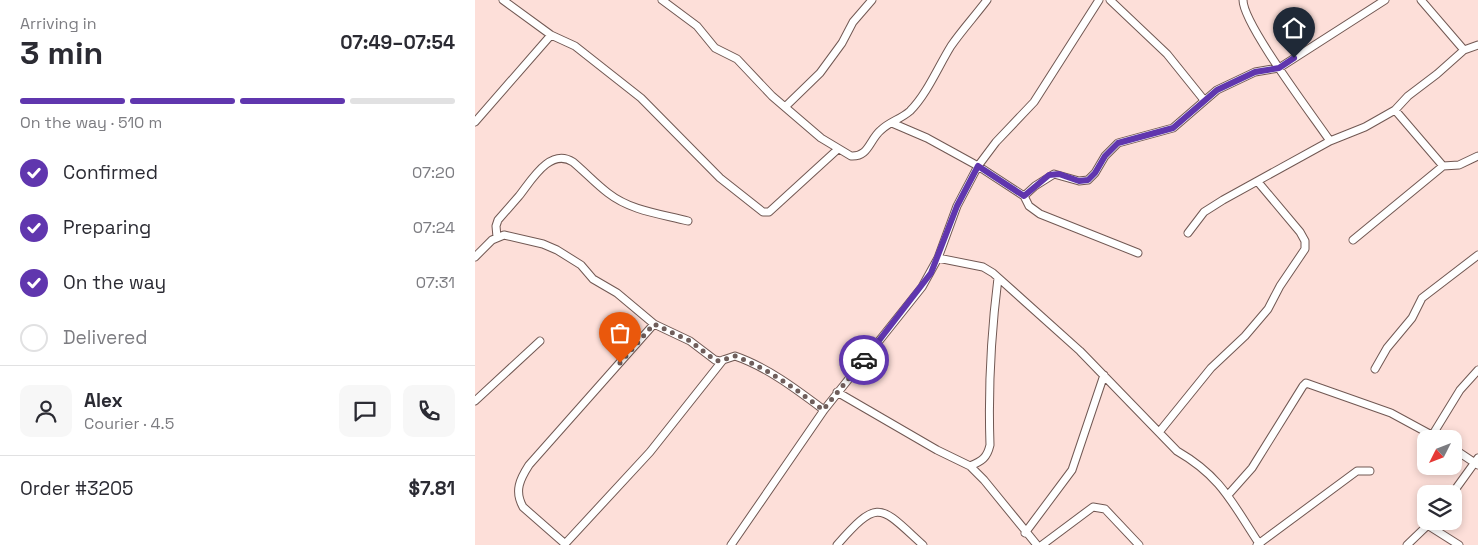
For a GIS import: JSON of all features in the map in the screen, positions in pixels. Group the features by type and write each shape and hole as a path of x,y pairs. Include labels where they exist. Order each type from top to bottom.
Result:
{"street":[{"path":"503,0 551,35 575,46 641,98 720,178 763,212 769,212 838,149"},
{"path":"662,0 697,26 715,48 737,60 756,82 785,107 838,149 851,156 860,155 867,151 874,136 909,112 916,104 953,44 987,0"},
{"path":"785,107 820,73 853,22 871,0"},
{"path":"731,545 823,410 922,287 938,258 957,206 978,166 996,142 1038,96 1099,0"},
{"path":"1110,0 1167,54 1204,100"},
{"path":"1243,0 1243,8 1248,18 1279,68 1330,141"},
{"path":"1024,196 1042,180 1054,174 1079,181 1088,180 1095,173 1105,156 1118,143 1173,128 1217,90 1255,72 1279,68 1385,0"},
{"path":"1421,0 1464,50"},
{"path":"475,122 551,35"},
{"path":"1188,233 1205,212 1330,141 1365,127 1395,110 1408,96 1464,50 1478,45"},
{"path":"1395,110 1443,166"},
{"path":"892,123 927,138 978,166 1024,196 1029,206 1040,214 1138,253"},
{"path":"1353,240 1443,166 1459,165 1478,156"},
{"path":"497,237 495,226 498,220 532,178 546,164 564,158 573,162 607,193 622,201 655,214 688,221"},
{"path":"1160,431 1211,368 1245,336 1268,309 1280,286 1305,249 1305,241 1300,232 1258,182"},
{"path":"476,254 497,237 512,236 557,250 581,265 593,279 617,293 654,324 690,341 715,360 723,360 735,356 758,366 777,376 823,410"},
{"path":"1375,369 1387,348 1412,318 1422,298 1478,255"},
{"path":"938,258 983,267 1081,350 1177,451 1204,468 1228,495 1259,545 1357,471 1370,471"},
{"path":"970,466 983,460 988,454 990,445 989,358 998,278"},
{"path":"654,324 529,464 521,477 517,490 523,507 564,544 650,452 723,360"},
{"path":"475,401 540,341"},
{"path":"1439,430 1460,390 1478,370"},
{"path":"1025,533 1072,470 1104,375"},
{"path":"1228,495 1252,468 1306,383 1391,413 1424,430"},
{"path":"837,392 937,450 970,466 984,480 1025,533 1037,545"},
{"path":"1459,485 1477,462 1463,453"},
{"path":"1042,545 1093,507 1099,506 1105,509 1139,545"},
{"path":"837,545 855,525 869,514 879,511 889,515 923,545"},
{"path":"1407,545 1423,530"},
{"path":"1438,530 1459,545"}],"way so far":[{"path":"620,363 654,324 697,345 715,360 719,361 735,356 758,366 777,376 823,410 864,360"}],"route":[{"path":"864,360 931,273 963,192 978,166 1024,196 1049,175 1059,174 1079,181 1088,180 1095,173 1105,156 1118,143 1173,128 1217,90 1255,72 1279,68 1294,58"}]}
